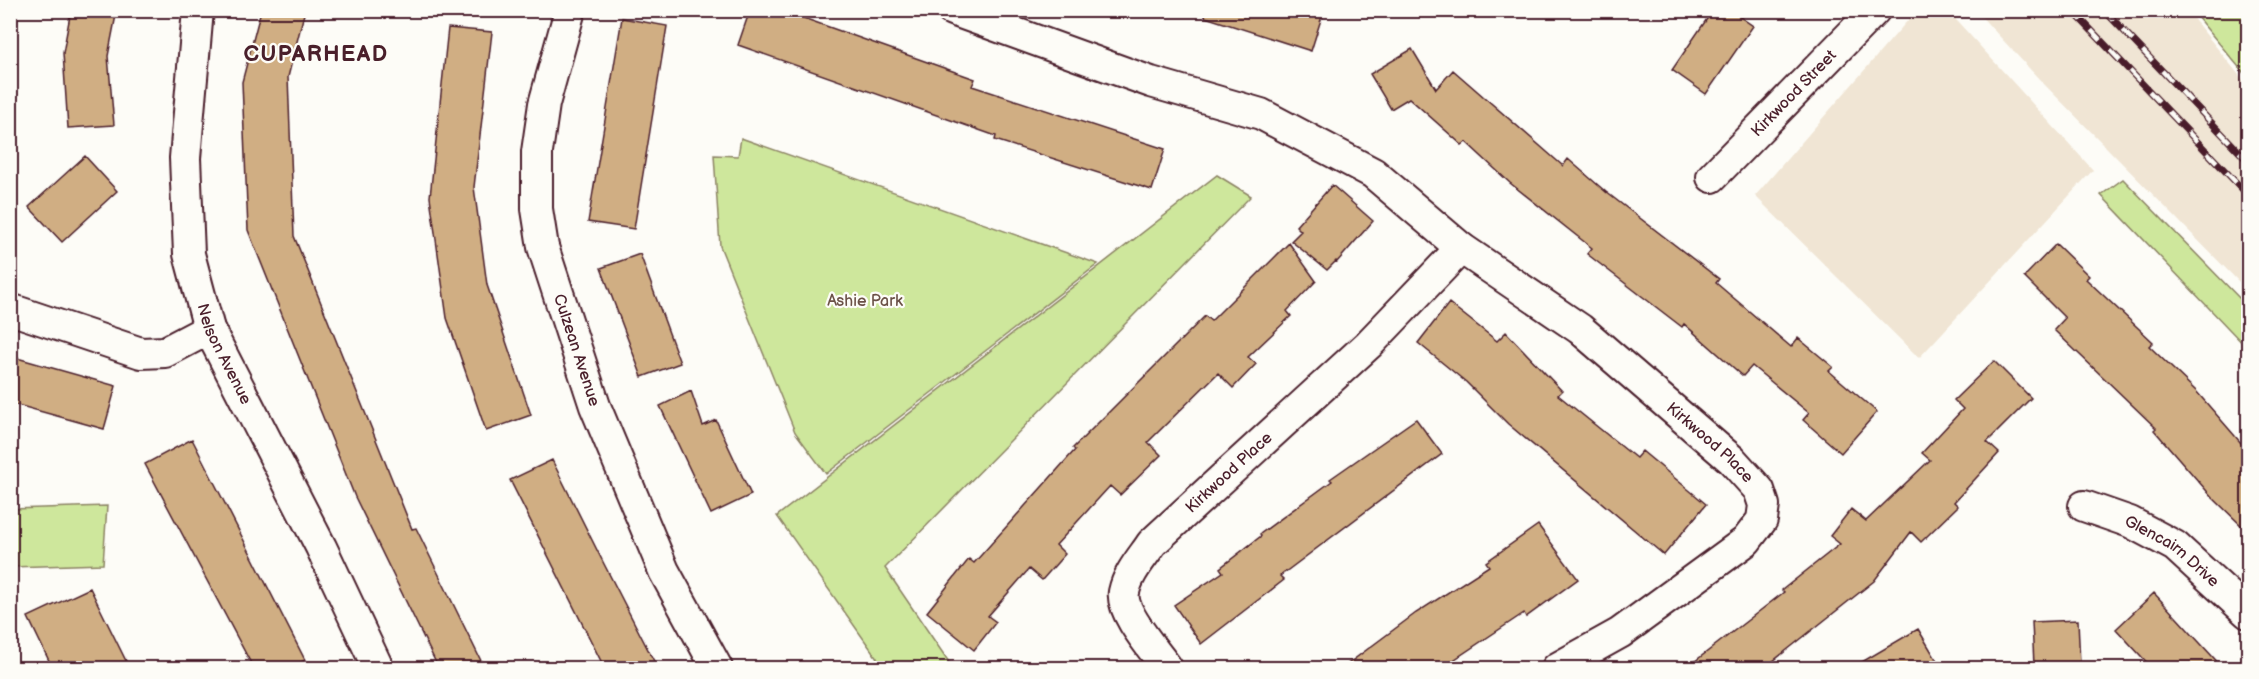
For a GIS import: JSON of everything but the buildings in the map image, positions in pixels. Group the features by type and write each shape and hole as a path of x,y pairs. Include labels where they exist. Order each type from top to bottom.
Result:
{"street":[{"name":"Nelson Avenue","path":"198,10 185,158 189,254 209,329 321,547 378,669"},
{"name":"Culzean Avenue","path":"570,10 543,104 537,152 537,209 543,247 595,406 664,571 717,669"},
{"name":"Kirkwood Place","path":"952,10 1151,82 1261,114 1373,173 1461,248 1580,329 1732,460 1759,490 1764,505 1762,520 1746,541 1620,633 1557,669"},
{"name":"Kirkwood Street","path":"1712,177 1875,10"},
{"name":"Kirkwood Place","path":"1167,669 1127,611 1124,593 1133,570 1152,543 1369,344 1461,248"},
{"path":"10,309 141,353 165,352 209,329"},
{"name":"Glencairn Drive","path":"2084,506 2130,522 2175,546 2248,613"}],"shaded area":[{"path":"1916,11 1948,11 2093,170 1919,358 1755,196"},
{"path":"1976,11 2187,11 2248,86 2248,291 2040,80"}],"green space":[{"path":"2192,11 2248,11 2248,78"},
{"name":"Ashie Park","path":"741,138 1098,264 826,474 795,432 720,246 714,155 738,156"},
{"path":"1217,175 1251,196 885,568 953,668 884,668 777,516"},
{"path":"2123,179 2248,307 2248,349 2101,195"},
{"path":"107,506 103,564 11,567 11,509"}],"railway":[{"path":"2072,10 2248,195"},
{"path":"2104,10 2248,161"}],"district":[{"name":"CUPARHEAD","path":"316,54"}]}
